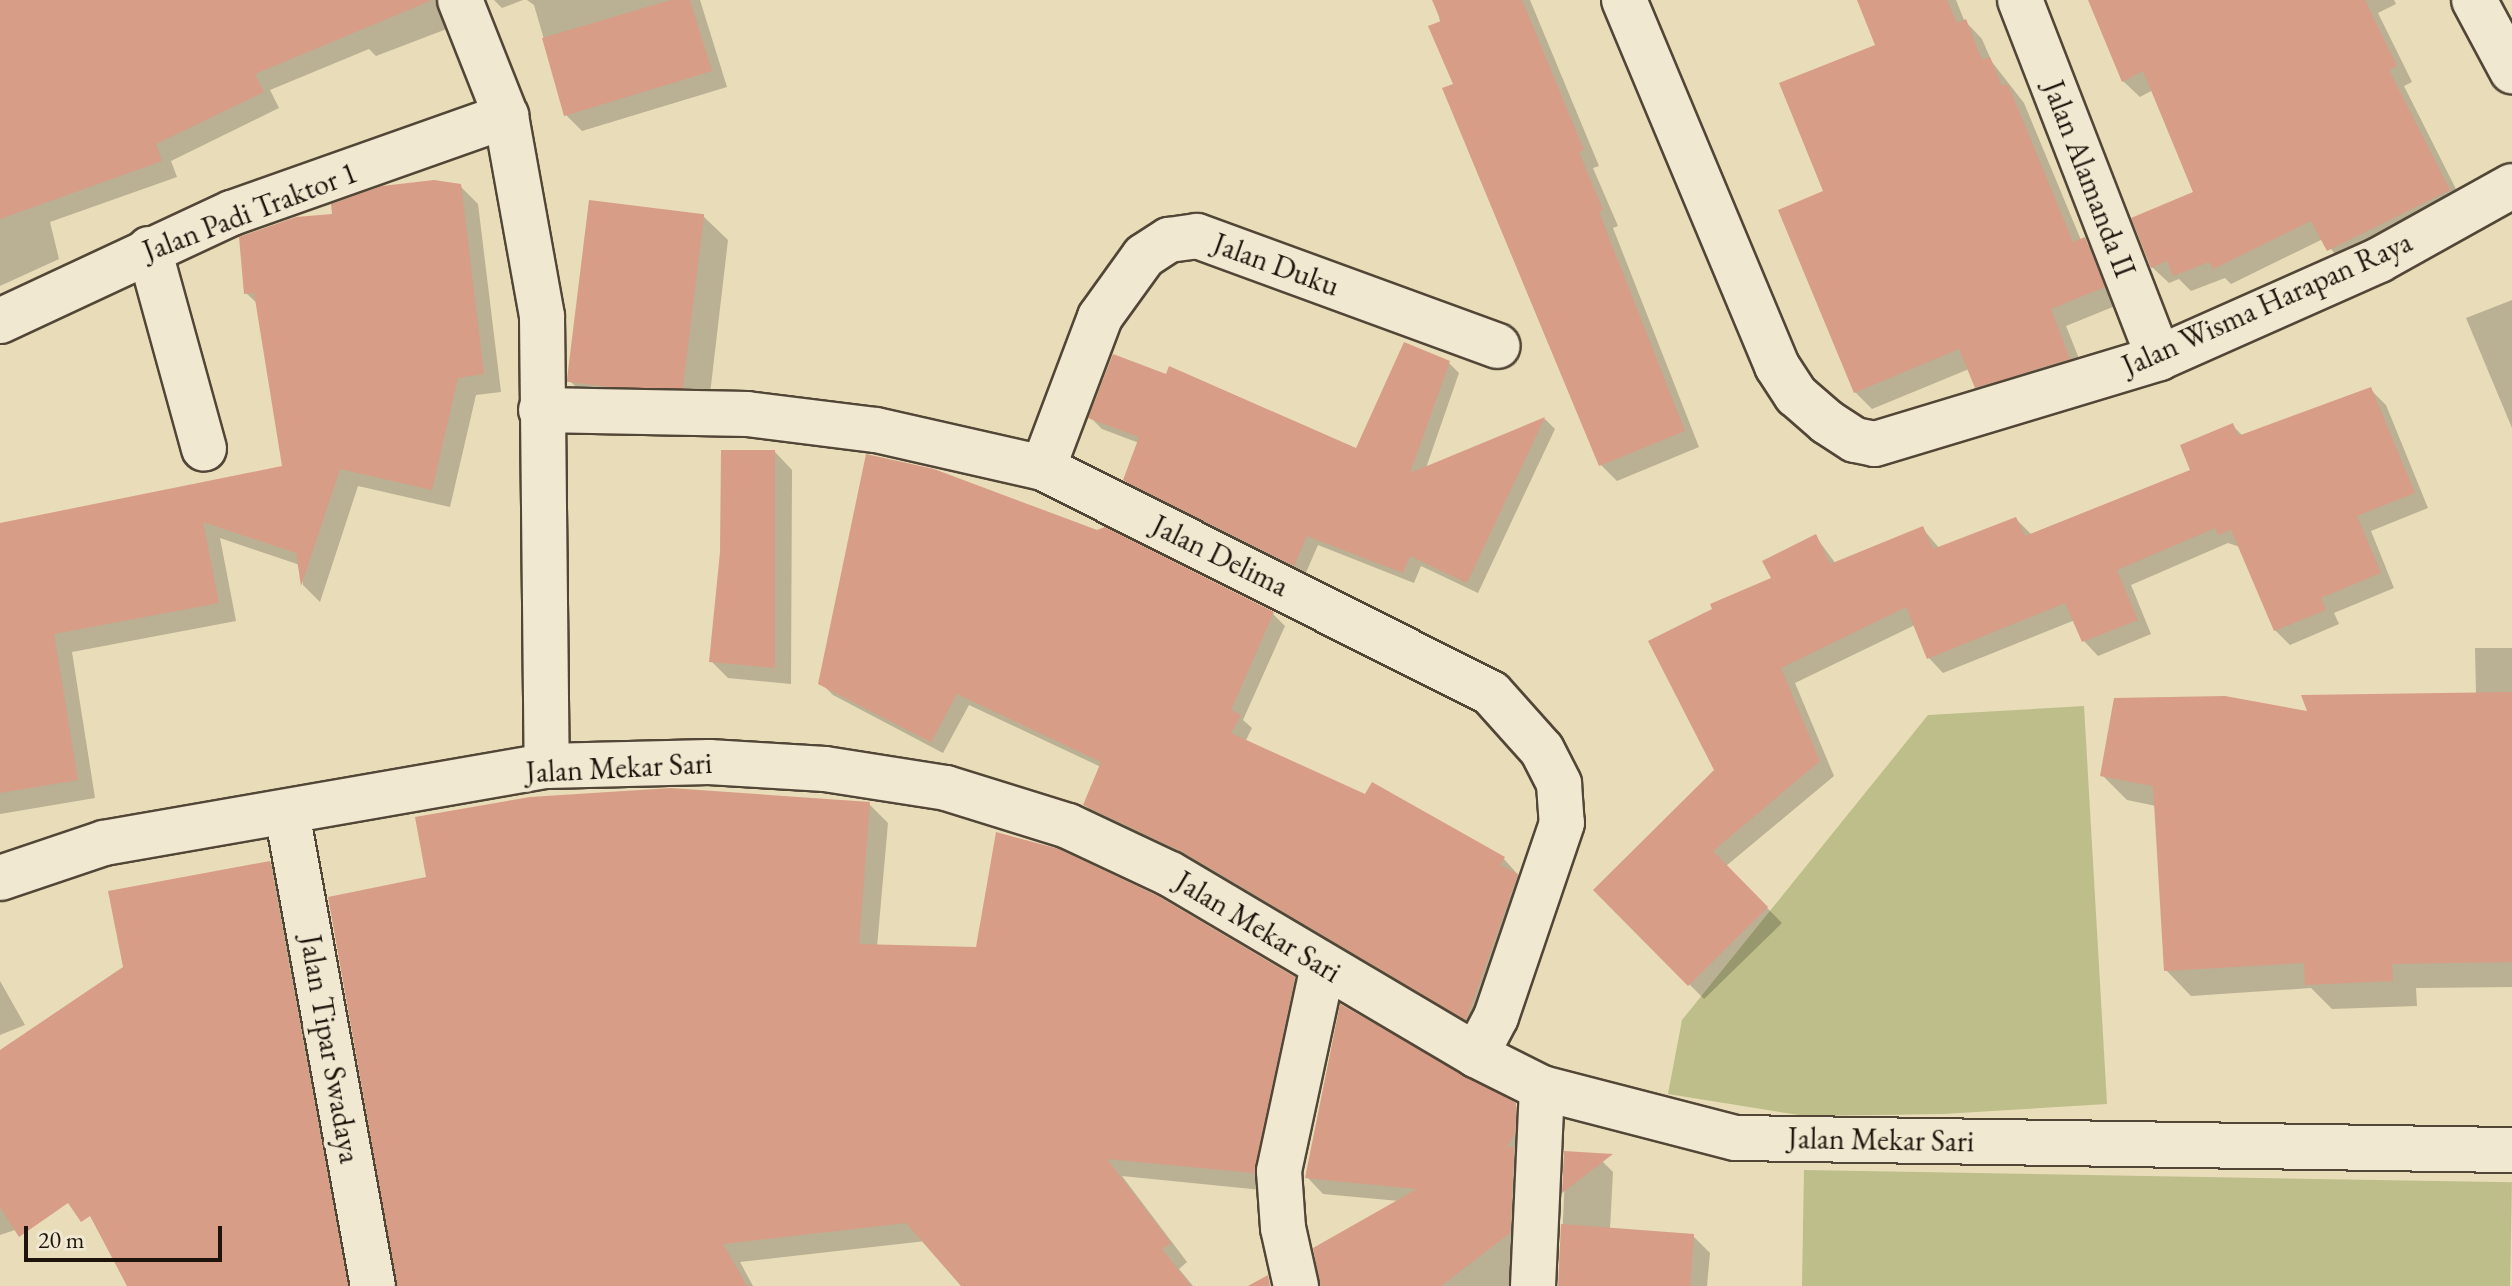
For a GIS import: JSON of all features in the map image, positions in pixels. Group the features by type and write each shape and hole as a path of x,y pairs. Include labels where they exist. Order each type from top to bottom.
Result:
{"street":[{"path":"460,0 506,116 542,316 547,766"},
{"name":"Jalan Wisma Harapan Raya","path":"1624,0 1777,366 1796,395 1827,422 1855,440 1875,444 2159,358 2379,260 2512,186"},
{"name":"Jalan Alamanda II","path":"2020,0 2159,358"},
{"path":"2474,0 2512,71"},
{"name":"Jalan Padi Traktor 1","path":"0,321 232,213 506,116"},
{"name":"Jalan Duku","path":"1043,468 1100,317 1144,256 1169,240 1197,236 1497,346"},
{"path":"149,249 204,449"},
{"name":"Jalan Delima","path":"541,410 761,416 876,430 1043,468 1491,693 1542,750 1559,784 1562,823 1513,972 1476,1055"},
{"name":"Jalan Mekar Sari","path":"0,878 104,843 547,766 709,762 825,769 946,788 1068,826 1170,874 1476,1055 1542,1088 1736,1138 2512,1150"},
{"name":"Jalan Tipar Swadaya","path":"287,813 373,1286"},
{"path":"1296,1286 1283,1228 1279,1171 1323,966"},
{"path":"1533,1286 1542,1088"}],"green space":[{"path":"2084,706 2107,1104 1943,1114 1805,1116 1668,1094 1682,1020 1928,715"},
{"path":"1804,1170 2512,1182 2510,1286 1802,1286"}],"building":[{"path":"0,0 430,1 255,74 264,92 156,144 162,161 0,219"},
{"path":"671,0 690,0 712,71 564,116 542,38"},
{"path":"1432,0 1522,0 1584,150 1579,152 1603,210 1599,212 1685,431 1599,466 1442,88 1453,84 1428,26 1441,21"},
{"path":"1857,0 1947,0 1957,23 1966,19 1982,60 1990,57 2002,86 2008,84 2073,242 2085,237 2105,287 2051,309 2070,359 1975,388 1959,349 1854,393 1778,210 1823,191 1779,83 1875,45"},
{"path":"2088,0 2365,0 2397,66 2389,70 2450,190 2327,251 2311,221 2213,269 2209,262 2173,276 2167,261 2151,268 2131,218 2193,192 2143,71 2122,82"},
{"path":"434,180 461,184 484,374 458,378 432,490 340,469 301,586 296,553 203,522 219,603 54,634 78,780 0,793 0,523 282,466 254,293 244,294 239,237 296,217 332,214 331,204 382,186"},
{"path":"589,200 704,214 682,396 567,382"},
{"path":"1404,342 1450,361 1410,473 1545,417 1467,583 1410,556 1403,573 1307,536 1294,566 1123,480 1139,437 1088,418 1113,354 1166,374 1169,366 1356,448"},
{"path":"2371,387 2415,493 2357,516 2381,573 2321,598 2326,610 2274,631 2231,530 2218,535 2215,528 2117,570 2138,620 2082,642 2065,603 1927,659 1906,607 1781,668 1820,761 1713,851 1768,907 1688,986 1593,890 1714,770 1648,641 1712,609 1710,604 1771,578 1762,561 1816,534 1830,564 1923,526 1933,549 2016,517 2025,536 2190,470 2180,445 2233,423 2238,436"},
{"path":"721,450 775,450 775,668 709,662 720,552"},
{"path":"866,454 934,469 1097,530 1105,527 1274,612 1231,710 1241,715 1231,733 1365,794 1372,782 1505,857 1500,865 1518,874 1466,1020 1183,852 1083,805 1101,762 957,694 931,742 818,684"},
{"path":"2512,692 2512,962 2392,964 2393,981 2305,985 2304,963 2164,971 2153,786 2100,776 2114,698 2225,696 2307,711 2301,695"},
{"path":"671,788 870,802 859,944 976,947 996,832 1059,849 1158,896 1295,977 1254,1173 1107,1159 1171,1243 1162,1249 1191,1286 961,1286 906,1223 723,1244 747,1286 397,1286 328,897 426,877 415,817 530,797"},
{"path":"270,861 348,1286 127,1286 90,1216 81,1222 68,1203 19,1237 0,1207 0,1050 123,967 108,891"},
{"path":"1340,1004 1516,1103 1515,1133 1507,1147 1514,1147 1510,1233 1441,1286 1320,1286 1313,1248 1417,1189 1305,1178"},
{"path":"1564,1151 1613,1154 1562,1193"},
{"path":"1561,1224 1694,1234 1690,1286 1558,1286"},
{"path":"1268,1275 1270,1286 1248,1286"}]}
